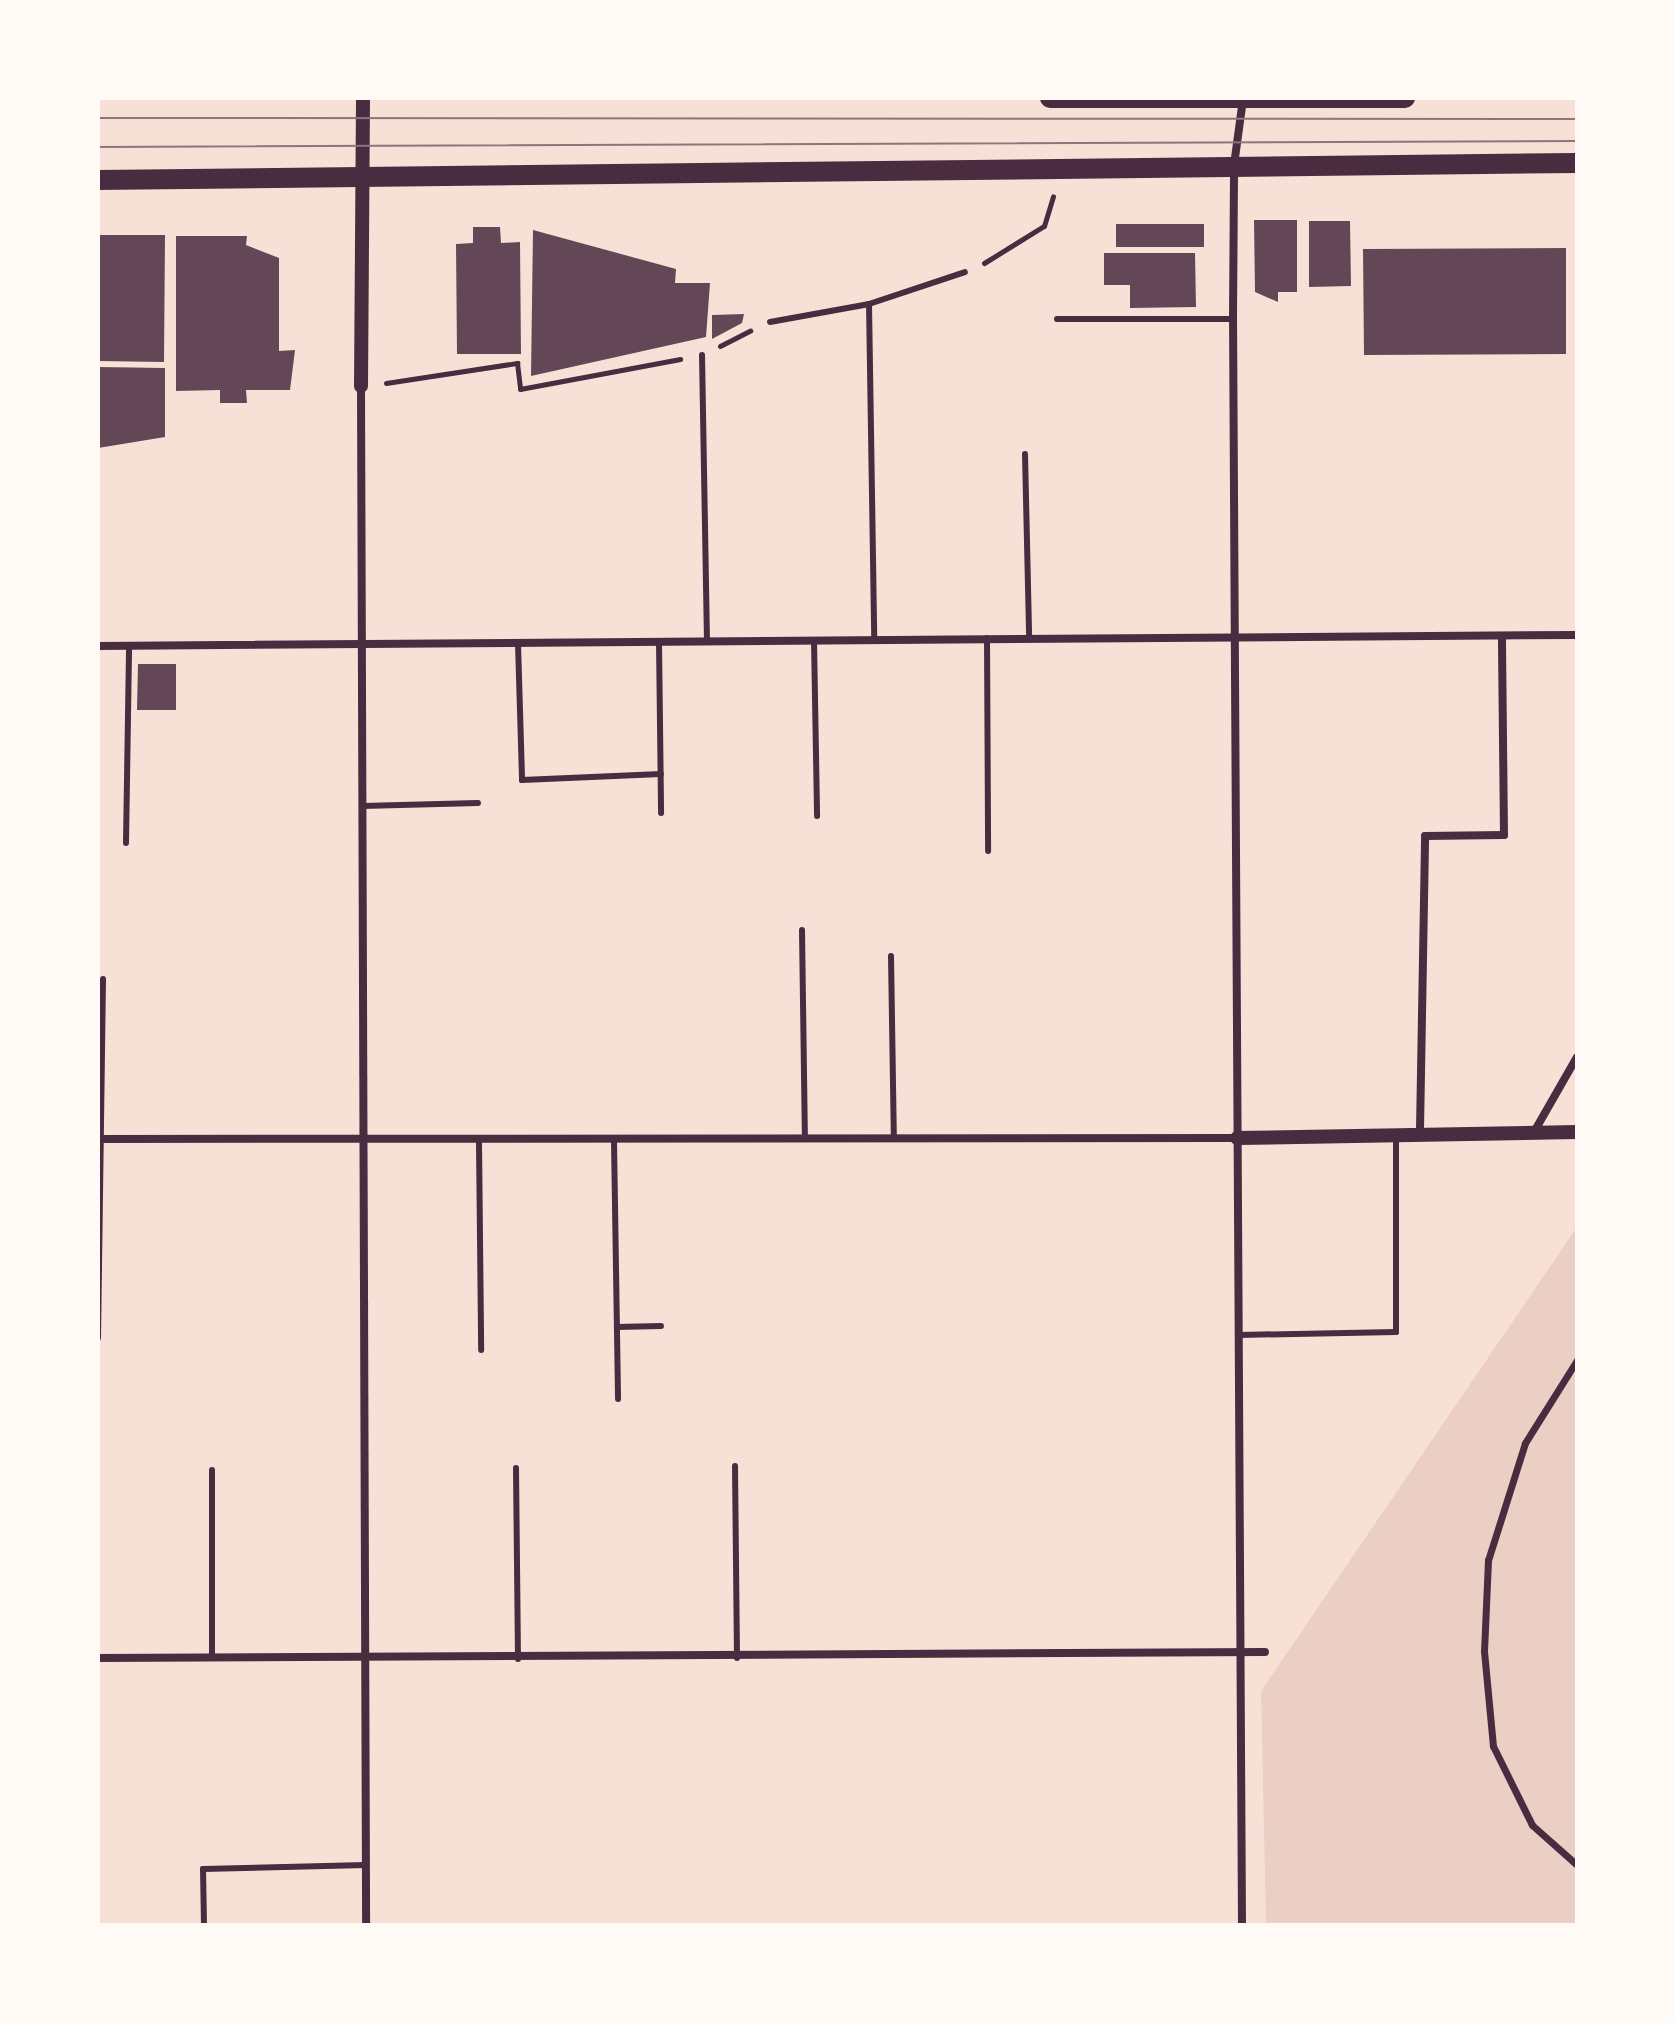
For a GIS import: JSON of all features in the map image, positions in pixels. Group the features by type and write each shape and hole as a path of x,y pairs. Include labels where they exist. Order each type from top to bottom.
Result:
{"main road":[{"path":"1050,98 1405,98"},
{"path":"98,180 1577,163"}],"street":[{"path":"363,98 361,806 365,1141 366,1925"},
{"path":"1242,1925 1233,319 1234,165 1243,100"},
{"path":"98,646 1029,637 1234,641 1577,635"},
{"path":"1420,1130 1425,836 1504,835 1502,636"},
{"path":"1534,1132 1577,1057"},
{"path":"98,1139 479,1142 805,1137 1237,1138 1396,1130 1577,1132"},
{"path":"1577,1360 1525,1443 1492,1545 1484,1651 1493,1746 1532,1825 1577,1865"},
{"path":"98,1658 367,1660 1265,1652"}],"lane":[{"path":"770,322 869,304 965,272"},
{"path":"869,304 874,639"},
{"path":"1057,319 1233,319"},
{"path":"702,355 707,641"},
{"path":"1025,454 1029,637"},
{"path":"987,638 988,851"},
{"path":"814,640 817,816"},
{"path":"659,642 661,813"},
{"path":"518,643 522,780 661,774"},
{"path":"126,843 129,646"},
{"path":"361,806 478,803"},
{"path":"802,930 805,1137"},
{"path":"891,956 894,1138"},
{"path":"98,1338 98,1139 103,979"},
{"path":"1239,1335 1396,1332 1396,1130"},
{"path":"614,1141 618,1399"},
{"path":"479,1142 481,1350"},
{"path":"617,1327 661,1326"},
{"path":"735,1466 737,1658"},
{"path":"516,1468 518,1659"},
{"path":"212,1470 212,1658"},
{"path":"204,1925 203,1869 366,1865"}],"path":[{"path":"965,272 1044,226 1056,167"},
{"path":"361,386 517,363 520,389 702,355 770,322"}],"shaded area":[{"path":"1577,1227 1577,1925 1266,1925 1261,1691"}],"building":[{"path":"1254,220 1297,220 1297,292 1278,292 1278,302 1255,292"},
{"path":"1309,221 1350,221 1351,286 1309,287"},
{"path":"1116,224 1204,224 1204,247 1116,247"},
{"path":"473,227 500,227 501,243 520,242 521,354 457,354 456,244 473,243"},
{"path":"533,230 676,269 675,283 710,283 706,337 531,376"},
{"path":"98,235 165,235 164,362 98,361"},
{"path":"176,236 247,236 246,245 279,258 279,351 295,350 290,390 246,390 247,403 220,403 220,390 176,391"},
{"path":"1566,248 1566,354 1364,355 1363,249"},
{"path":"1104,253 1195,253 1196,307 1130,308 1130,285 1104,285"},
{"path":"744,314 742,323 712,339 712,315"},
{"path":"98,367 165,368 165,437 98,448"},
{"path":"138,664 176,664 176,710 137,710"}],"tram line":[{"path":"98,118 1577,119"},
{"path":"98,147 1577,141"}]}
